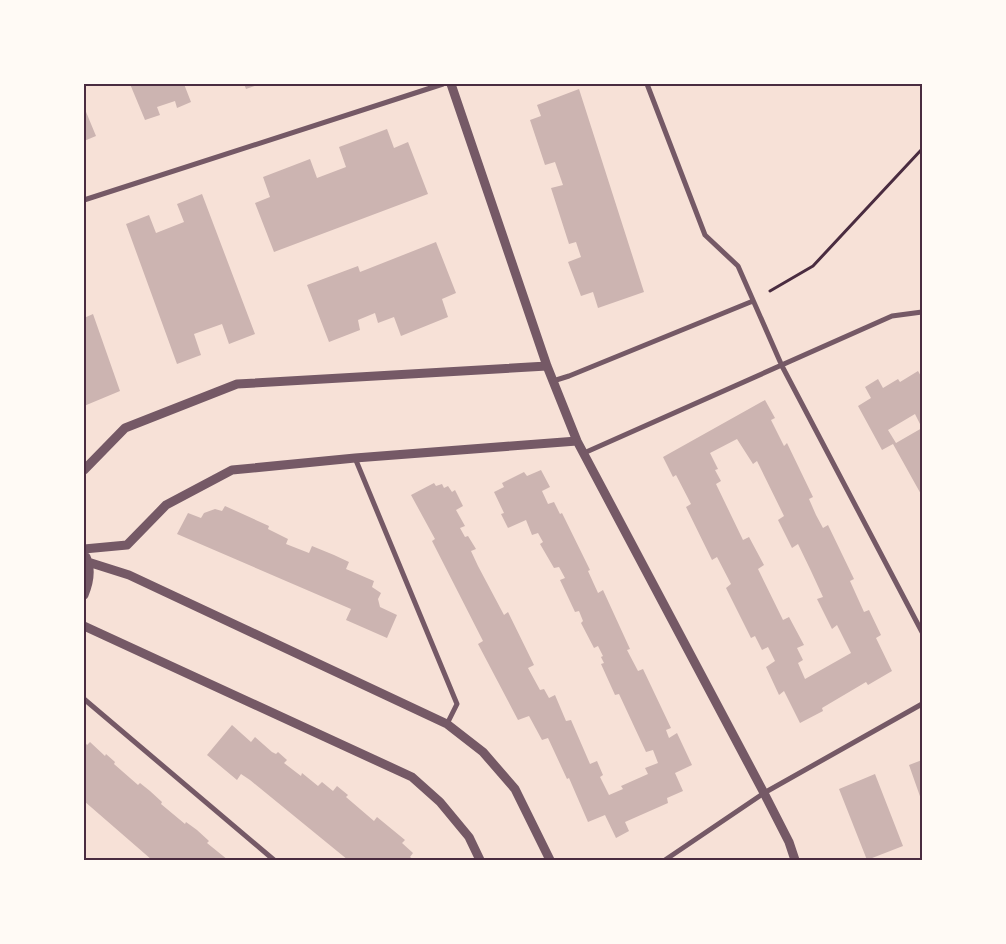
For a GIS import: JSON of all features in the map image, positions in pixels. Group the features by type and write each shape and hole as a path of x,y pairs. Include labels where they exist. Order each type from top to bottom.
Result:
{"street":[{"path":"84,200 443,84"},
{"path":"451,84 547,366 577,442 764,792 789,842 795,860"},
{"path":"647,84 705,236 738,266 782,366 922,632"},
{"path":"553,381 570,376 753,301"},
{"path":"584,453 892,316 922,312"},
{"path":"84,470 125,428 237,384 547,366"},
{"path":"84,595 90,575 84,550 127,545 166,505 232,470 355,458 577,442"},
{"path":"355,458 456,704 448,724"},
{"path":"88,562 129,575 448,724 483,752 515,788 550,860"},
{"path":"84,626 412,777 440,802 469,836 480,860"},
{"path":"84,699 274,860"},
{"path":"665,860 764,792 922,704"}],"path":[{"path":"753,301 813,266 922,149"}],"building":[{"path":"130,84 184,84 191,102 177,108 175,101 157,107 160,115 145,120"},
{"path":"244,84 260,84 246,89"},
{"path":"579,89 644,292 598,308 593,292 581,296 568,262 581,257 576,242 569,244 551,188 563,185 555,162 545,165 530,120 541,116 537,105"},
{"path":"84,107 96,136 84,141"},
{"path":"387,129 394,148 408,142 428,194 274,252 255,203 270,197 263,177 310,159 317,178 346,167 339,147"},
{"path":"202,194 255,334 229,344 222,324 194,334 201,355 177,364 126,224 149,215 156,233 184,222 177,204"},
{"path":"436,242 456,293 442,299 448,317 401,336 394,317 378,323 375,313 358,320 360,330 329,342 307,285 358,266 360,272"},
{"path":"93,314 120,391 84,406 84,318"},
{"path":"918,371 922,378 922,428 922,496 893,444 882,450 858,406 871,398 865,387 878,379 883,388 898,379 900,382","holes":["915,414 922,428 896,443 888,430"]},
{"path":"765,400 775,418 771,420 784,446 787,443 813,497 809,499 816,515 823,528 828,525 854,579 850,581 864,612 869,610 881,635 876,638 892,671 868,685 866,682 822,708 823,711 800,723 784,691 779,695 766,667 775,661 768,647 762,650 755,636 751,638 726,588 731,584 717,557 712,560 686,507 691,504 676,475 673,477 663,457","holes":["737,439 753,464 757,461 784,516 778,520 792,548 798,544 811,571 823,597 817,599 832,629 837,625 851,653 805,679 798,663 803,660 797,648 804,645 789,617 783,620 758,569 764,565 749,537 743,540 716,484 721,481 715,470 718,469 710,453"]},
{"path":"541,470 550,487 542,491 548,504 554,502 560,514 562,513 590,570 588,571 598,593 603,590 630,649 627,650 638,671 643,669 671,728 666,730 669,738 677,733 692,765 675,773 683,791 667,798 668,803 625,822 629,831 616,838 605,815 588,822 569,778 567,779 548,738 542,740 529,716 518,720 478,644 483,641 432,541 435,539 411,495 434,483 436,486 442,484 444,488 448,486 452,492 455,490 463,506 456,510 465,526 460,528 465,537 468,536 476,549 471,551 478,566 504,615 508,612 534,665 528,668 540,690 544,689 549,698 555,695 566,721 571,720 590,764 597,761 603,775 600,777 609,795 623,789 621,786 648,774 645,768 658,763 653,750 646,752 619,694 615,695 601,664 604,663 601,657 603,656 598,646 594,648 581,623 583,621 579,611 575,612 560,580 565,578 559,567 554,568 540,544 543,542 538,533 532,535 526,520 508,528 501,514 504,513 494,492 504,487 502,483 524,472 527,476"},
{"path":"225,506 269,526 268,529 288,539 286,544 309,553 312,546 334,555 349,562 346,569 374,581 372,587 381,593 378,599 380,607 397,615 387,638 346,620 351,609 177,534 188,513 201,518 204,513 215,509 222,511"},
{"path":"232,725 251,742 255,737 272,752 276,754 278,752 287,760 284,763 301,776 302,773 318,786 322,782 333,791 337,786 348,795 346,797 374,821 377,817 405,840 402,843 413,853 410,857 414,860 348,860 250,780 241,774 237,780 207,755"},
{"path":"84,741 87,745 90,742 105,756 106,754 115,762 114,764 138,785 140,783 185,824 186,822 197,830 209,841 207,843 228,860 152,860 84,801"},
{"path":"922,760 922,802 909,765"},
{"path":"875,774 903,846 867,860 839,789"}]}
